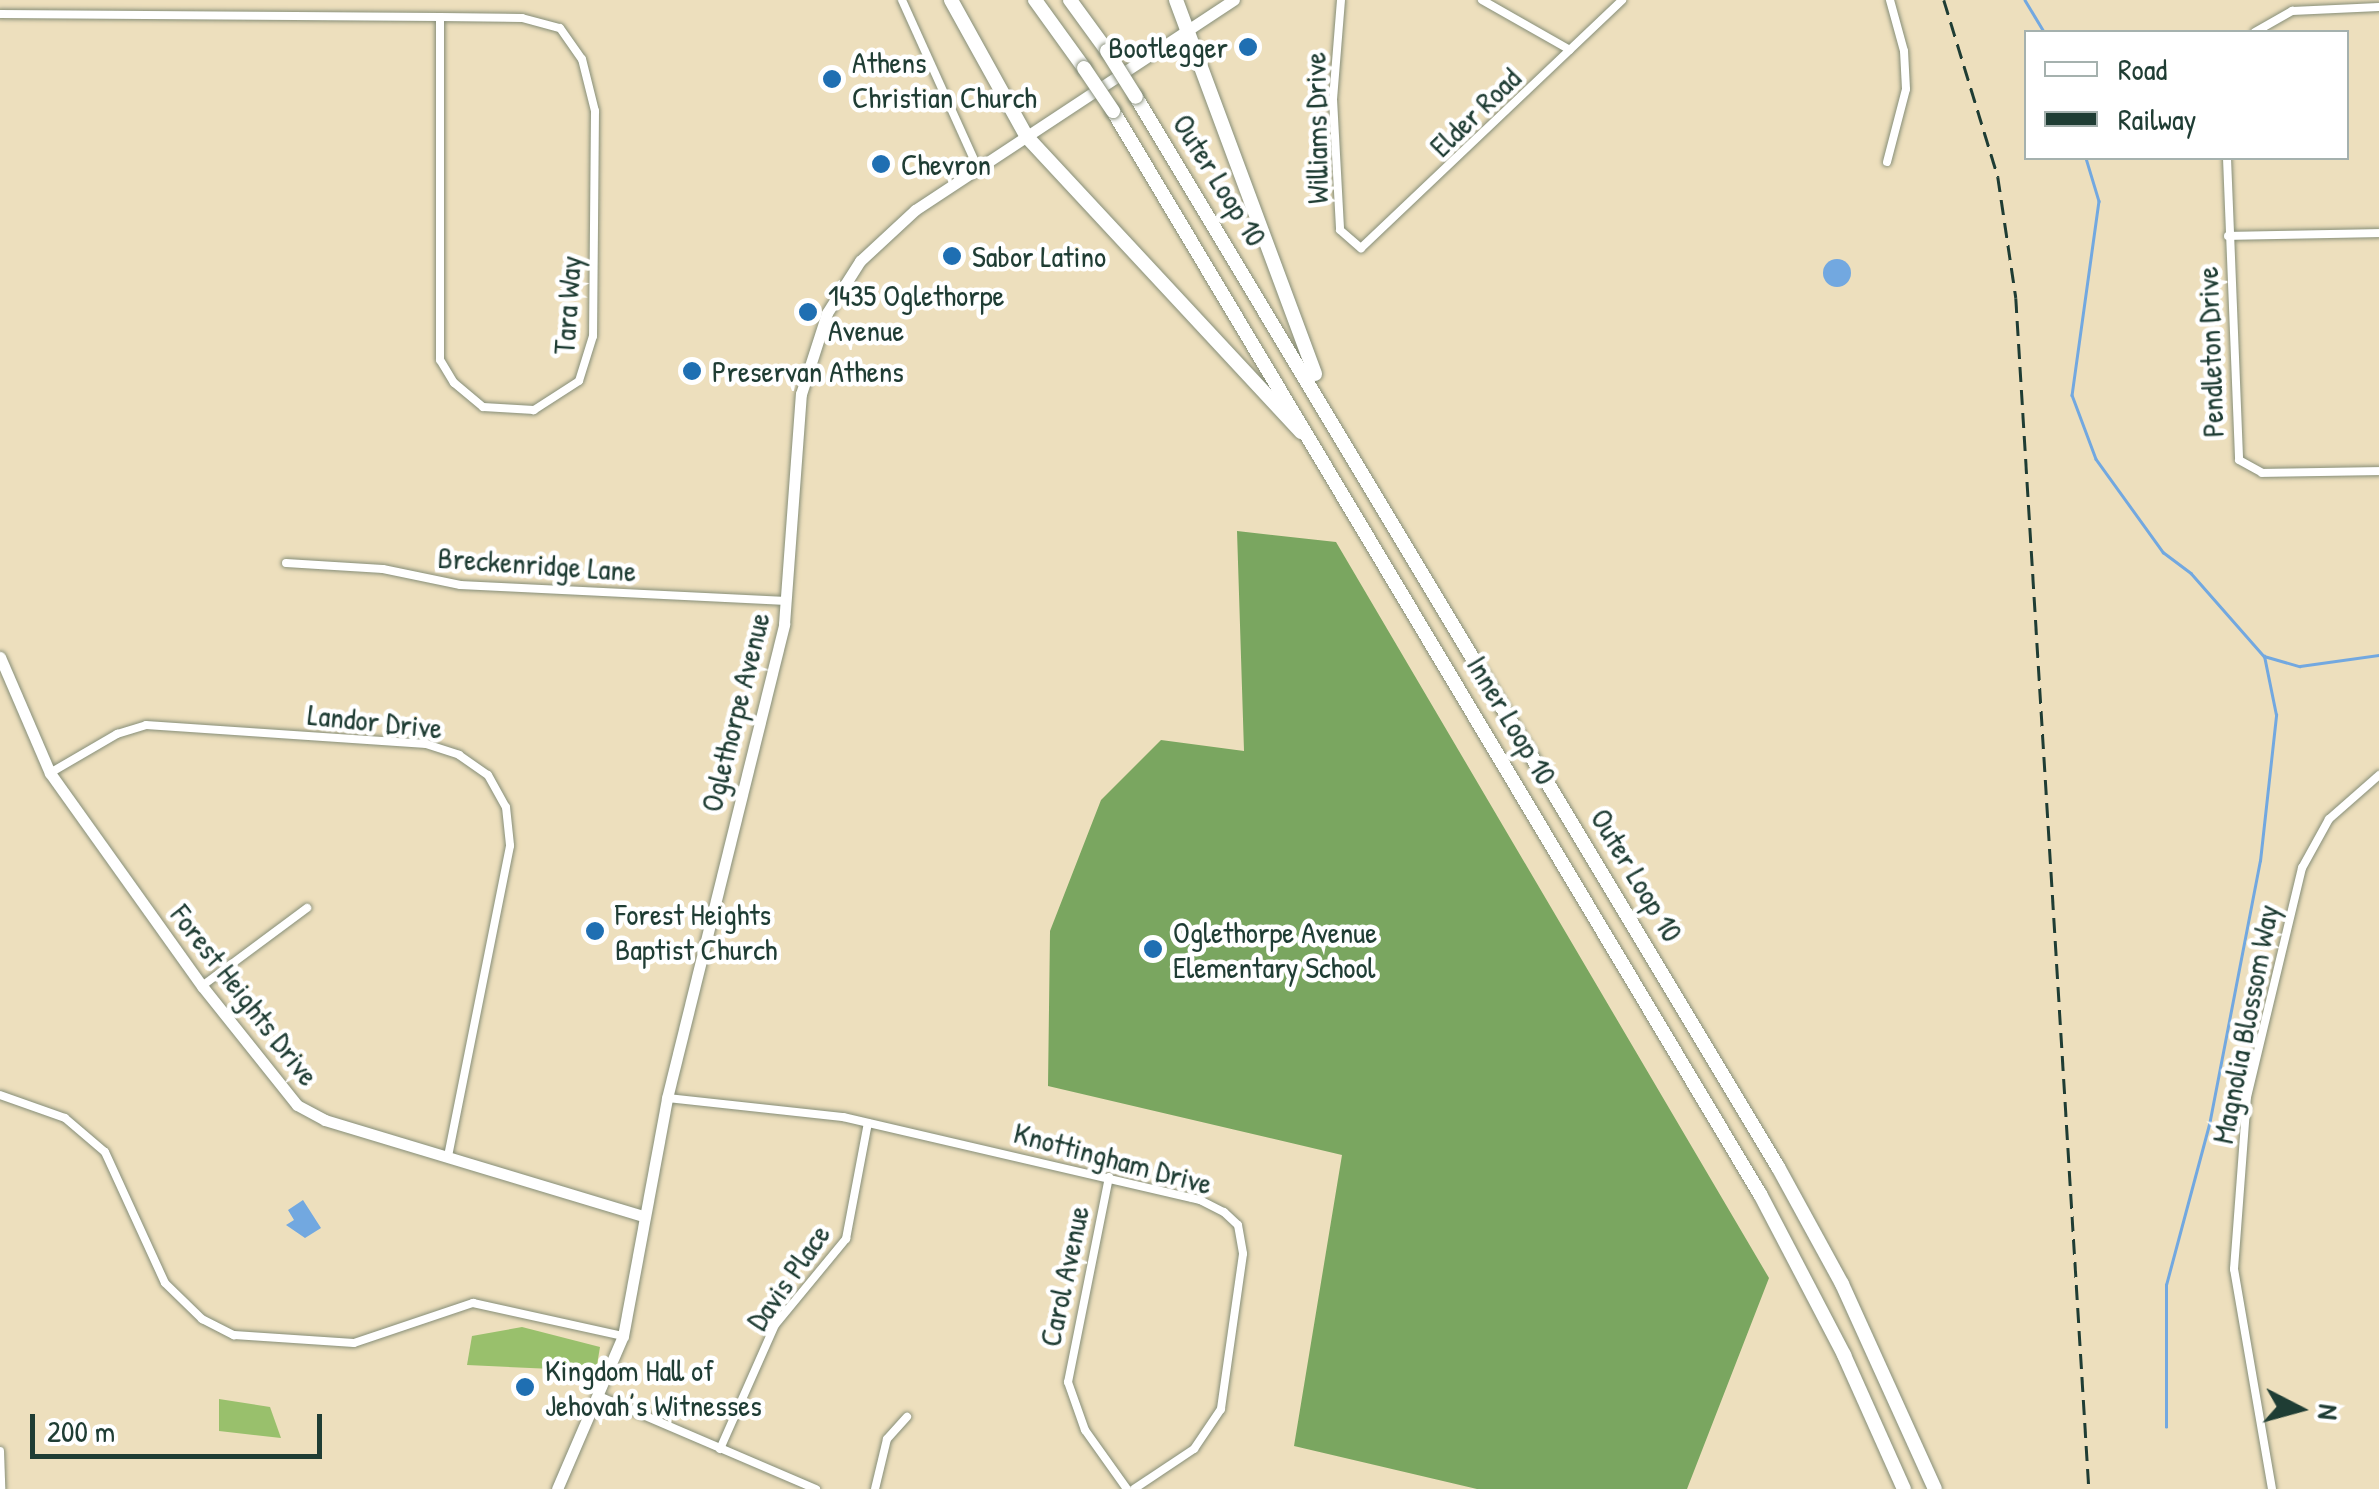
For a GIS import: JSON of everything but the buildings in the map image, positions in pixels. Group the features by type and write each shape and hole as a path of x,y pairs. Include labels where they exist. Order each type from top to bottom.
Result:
{"highway":[{"path":"950,0 1027,137 1320,452"},
{"name":"Inner Loop 10","path":"1034,0 1113,111 1769,1210 1904,1489"},
{"name":"Outer Loop 10","path":"1070,0 1107,51 1329,409 1778,1167 1842,1284 1934,1489"},
{"path":"1176,0 1192,29 1329,409"}],"main road":[{"name":"Oglethorpe Avenue","path":"557,1489 601,1397 622,1336 667,1098 787,600 801,394 827,313 877,242 978,168 1234,0"},
{"name":"Forest Heights Drive","path":"0,657 50,773 202,986 297,1105 325,1120 642,1216"}],"street":[{"path":"902,0 978,168"},
{"name":"Williams Drive","path":"1341,0 1334,130 1340,230 1356,248"},
{"path":"1482,0 1570,50"},
{"name":"Elder Road","path":"1356,248 1374,241 1622,0"},
{"path":"1887,162 1906,89 1904,51 1890,0"},
{"path":"2259,30 2292,11 2379,7"},
{"name":"Tara Way","path":"0,14 440,17 550,23 576,46 593,95 591,350 579,381 534,410 483,406 454,383 440,360 440,17"},
{"name":"Pendleton Drive","path":"2227,160 2240,460 2262,473 2379,471"},
{"path":"2228,236 2379,233"},
{"name":"Breckenridge Lane","path":"286,563 382,569 460,586 787,600"},
{"name":"Landor Drive","path":"50,773 117,734 163,725 426,744 460,754 488,775 506,807 510,846 448,1156"},
{"name":"Magnolia Blossom Way","path":"2272,1489 2234,1269 2247,1096 2302,868 2329,819 2379,775"},
{"path":"202,986 307,908"},
{"path":"0,1095 65,1118 104,1152 165,1283 202,1319 234,1335 354,1343 472,1303 622,1336"},
{"name":"Knottingham Drive","path":"667,1098 868,1122 1209,1203 1238,1225 1243,1242 1217,1420 1194,1449 1130,1489"},
{"name":"Davis Place","path":"720,1449 776,1325 846,1240 868,1122"},
{"name":"Carol Avenue","path":"1109,1178 1070,1346 1068,1382 1085,1430 1130,1489"},
{"path":"601,1397 816,1489"},
{"path":"875,1489 887,1440 907,1417"},
{"path":"0,1452 1,1489"}],"green space":[{"name":"Oglethorpe Avenue Elementary School","path":"1237,531 1336,542 1769,1278 1687,1489 1477,1489 1294,1446 1342,1155 1048,1086 1050,931 1101,800 1161,740 1244,751"},
{"path":"522,1327 600,1347 596,1371 467,1365 472,1336"},
{"path":"219,1399 270,1407 281,1438 219,1431"}],"water":[{"path":"1837,259 1847,263 1851,273 1847,283 1837,287 1827,283 1823,273 1827,263"},
{"path":"303,1200 321,1228 305,1238 286,1225 294,1220 288,1210"}],"waterway":[{"path":"2025,0 2043,30"},
{"path":"2087,160 2099,201 2072,395 2096,459 2163,552 2191,573 2264,656 2300,666 2379,655"},
{"path":"2166,1427 2166,1285 2209,1125 2260,861 2276,715 2264,656"}],"railway":[{"path":"1944,0 1998,177 2016,298 2089,1489"}],"place":[{"name":"Bootlegger","path":"1248,47"},
{"name":"Athens Christian Church","path":"832,79"},
{"name":"Chevron","path":"881,164"},
{"name":"Sabor Latino","path":"952,256"},
{"name":"1435 Oglethorpe Avenue","path":"808,312"},
{"name":"Preservan Athens","path":"692,371"},
{"name":"Forest Heights Baptist Church","path":"595,931"},
{"name":"Oglethorpe Avenue Elementary School","path":"1153,949"},
{"name":"Kingdom Hall of Jehovah’s Witnesses","path":"525,1387"}]}
